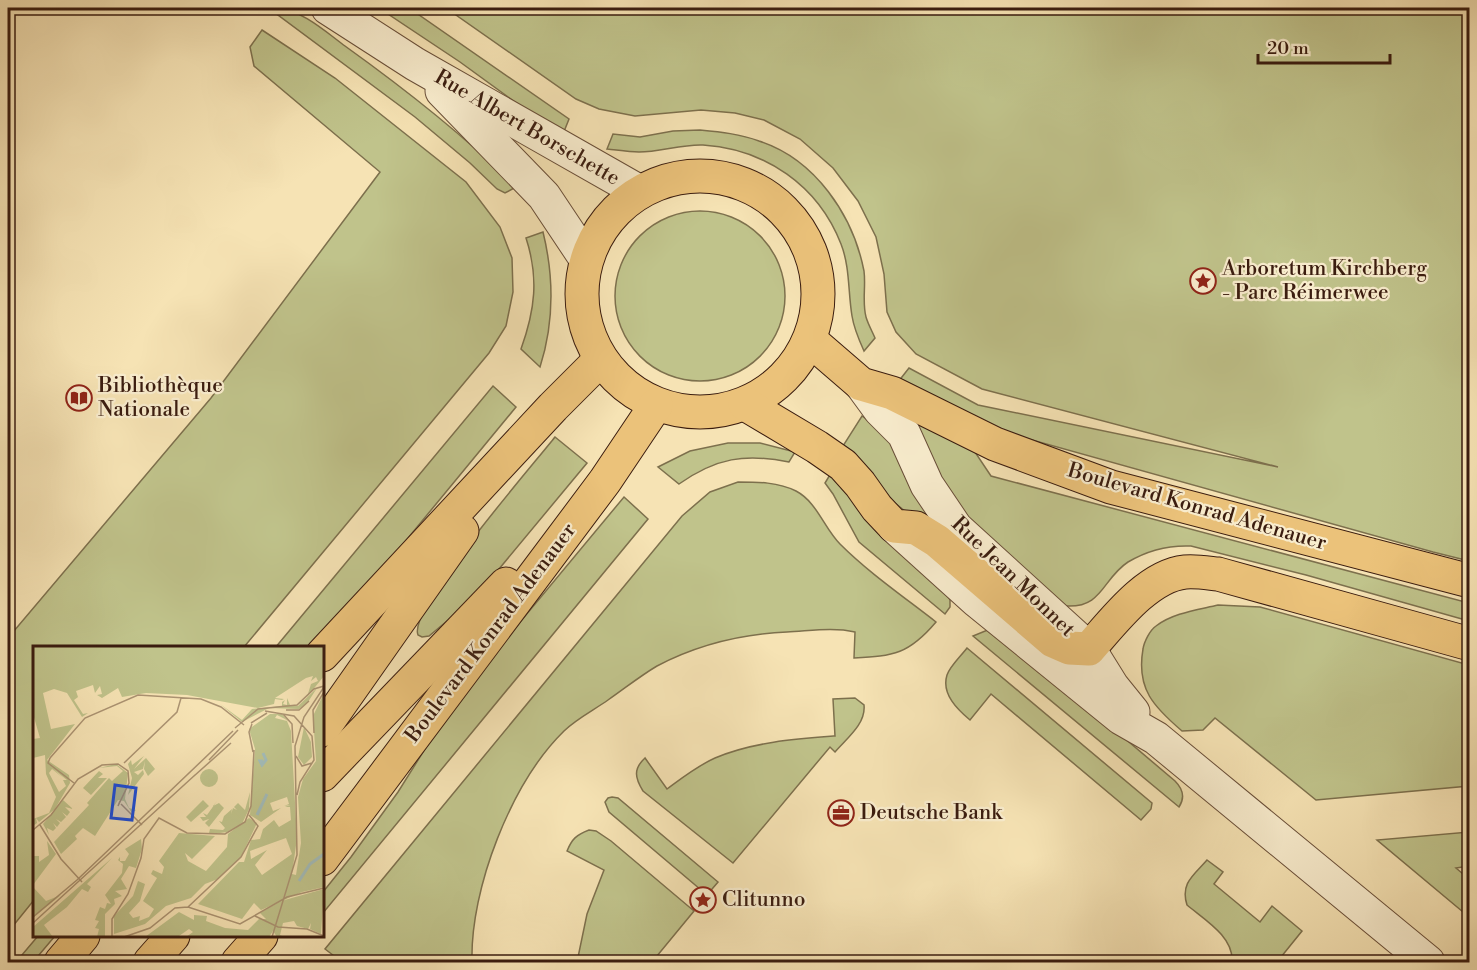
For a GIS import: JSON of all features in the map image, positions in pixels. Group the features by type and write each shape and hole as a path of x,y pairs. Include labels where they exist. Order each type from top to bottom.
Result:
{"main road":[{"path":"711,176 746,185 778,205 802,233 816,267 818,304 810,340 794,367 772,389 745,404 716,412 685,413 656,405 625,386 601,360 586,328 582,293 586,259 598,232 616,210 640,192 674,178 711,176"},
{"name":"Boulevard Konrad Adenauer","path":"810,340 861,384 892,393 995,444 1111,487 1470,581"},
{"path":"324,653 536,426 601,360"},
{"name":"Rue Jean Monnet","path":"745,404 843,465 894,526 916,528 937,541 1053,641 1069,648 1089,649 1136,598 1160,581 1185,572 1218,574 1470,644"},
{"name":"Boulevard Konrad Adenauer","path":"324,856 605,481 656,405"},
{"path":"324,727 536,426"},
{"path":"324,773 605,481"},
{"path":"61,963 82,937"},
{"path":"150,963 172,937"},
{"path":"238,963 260,937"}],"street":[{"name":"Rue Albert Borschette","path":"328,8 415,64 640,192"},
{"name":"Rue Albert Borschette","path":"415,64 544,196 586,259"},
{"name":"Rue Jean Monnet","path":"861,384 880,410 904,434 927,485 956,528 1089,649 1112,686 1165,746"},
{"name":"Rue Jean Monnet","path":"894,526 977,601 1121,718 1165,746 1428,963"}],"green space":[{"path":"277,8 296,13 313,22 390,79 455,131 516,187 505,193 497,189 415,117 274,12"},
{"path":"379,8 409,8 569,119 563,134 552,129 460,62"},
{"name":"Arboretum Kirchberg - Parc Réimerwee","path":"446,8 1469,8 1469,561 1007,433 898,382 909,368 978,405 1278,467 982,389 916,354 896,332 887,312 884,274 876,237 858,201 833,168 800,139 764,120 735,113 701,110 635,116 599,109 576,99"},
{"path":"262,30 335,78 466,182 500,227 512,258 513,292 506,326 489,353 245,646 33,646 33,901 13,926 8,922 8,638 211,398 380,172 254,66 250,47"},
{"path":"700,130 745,137 779,149 814,175 828,192 841,210 851,230 864,271 865,311 875,338 864,351 853,321 841,244 818,204 787,174 747,154 726,148 695,145 639,152 607,149 613,134 640,137 673,131"},
{"path":"700,211 732,218 760,236 778,264 785,296 778,328 760,356 732,374 700,381 668,374 640,356 622,328 615,296 622,264 640,236 668,218"},
{"path":"543,232 551,283 551,300 548,334 540,367 521,349 530,321 534,294 533,267 526,238"},
{"path":"493,386 516,407 338,623 312,646 277,646"},
{"path":"900,413 973,449 991,476 1469,603 1469,621 1306,575 1191,546 1158,549 1136,558 1119,569 1101,591 1088,602 1066,606 1000,555 969,523"},
{"path":"862,416 885,432 947,532 906,512 841,449"},
{"path":"555,437 587,463 494,575 459,611 429,636 418,635 420,620 451,568"},
{"path":"728,443 760,443 795,452 789,462 745,458 718,463 679,484 658,467 690,451"},
{"path":"831,473 876,531 943,586 950,600 950,607 945,614 859,542 825,483"},
{"path":"738,482 775,484 796,491 815,508 834,538 851,555 936,622 909,647 880,656 854,658 855,632 821,630 770,633 737,638 688,652 657,666 564,731 527,779 497,839 486,871 473,933 472,962 342,962 325,949 682,516 710,492"},
{"path":"624,497 648,519 324,912 324,891 398,792 457,698"},
{"path":"1218,605 1260,607 1469,665 1469,786 1316,800 1215,718 1203,730 1182,731 1163,714 1149,696 1142,675 1144,646 1152,630 1170,618"},
{"path":"990,629 998,631 1175,781 1182,794 1179,807 973,636"},
{"path":"967,648 1152,803 1151,809 1141,820 991,694 970,720 960,711 948,695 946,682 951,668"},
{"path":"855,698 864,705 859,725 835,752 830,747 733,863 643,791 638,782 636,774 638,766 645,758 667,789 690,772 715,758 744,748 774,742 835,736 833,699"},
{"path":"612,797 618,798 718,882 707,895 609,812 605,802"},
{"path":"589,830 596,831 611,841 694,911 652,962 577,962 587,914 604,870 567,851 575,838"},
{"path":"1469,832 1469,866 1456,868 1469,879 1469,917 1377,840"},
{"path":"1207,860 1223,872 1214,884 1260,922 1272,906 1302,931 1277,962 1232,962 1231,953 1223,937 1210,923 1187,905 1185,891 1187,885"},
{"path":"37,937 54,937 33,962 16,962"}],"place":[{"name":"Arboretum Kirchberg - Parc Réimerwee","path":"1203,281"},
{"name":"Bibliothèque Nationale","path":"79,398"},
{"name":"Deutsche Bank","path":"841,813"},
{"name":"Clitunno","path":"703,900"}]}
